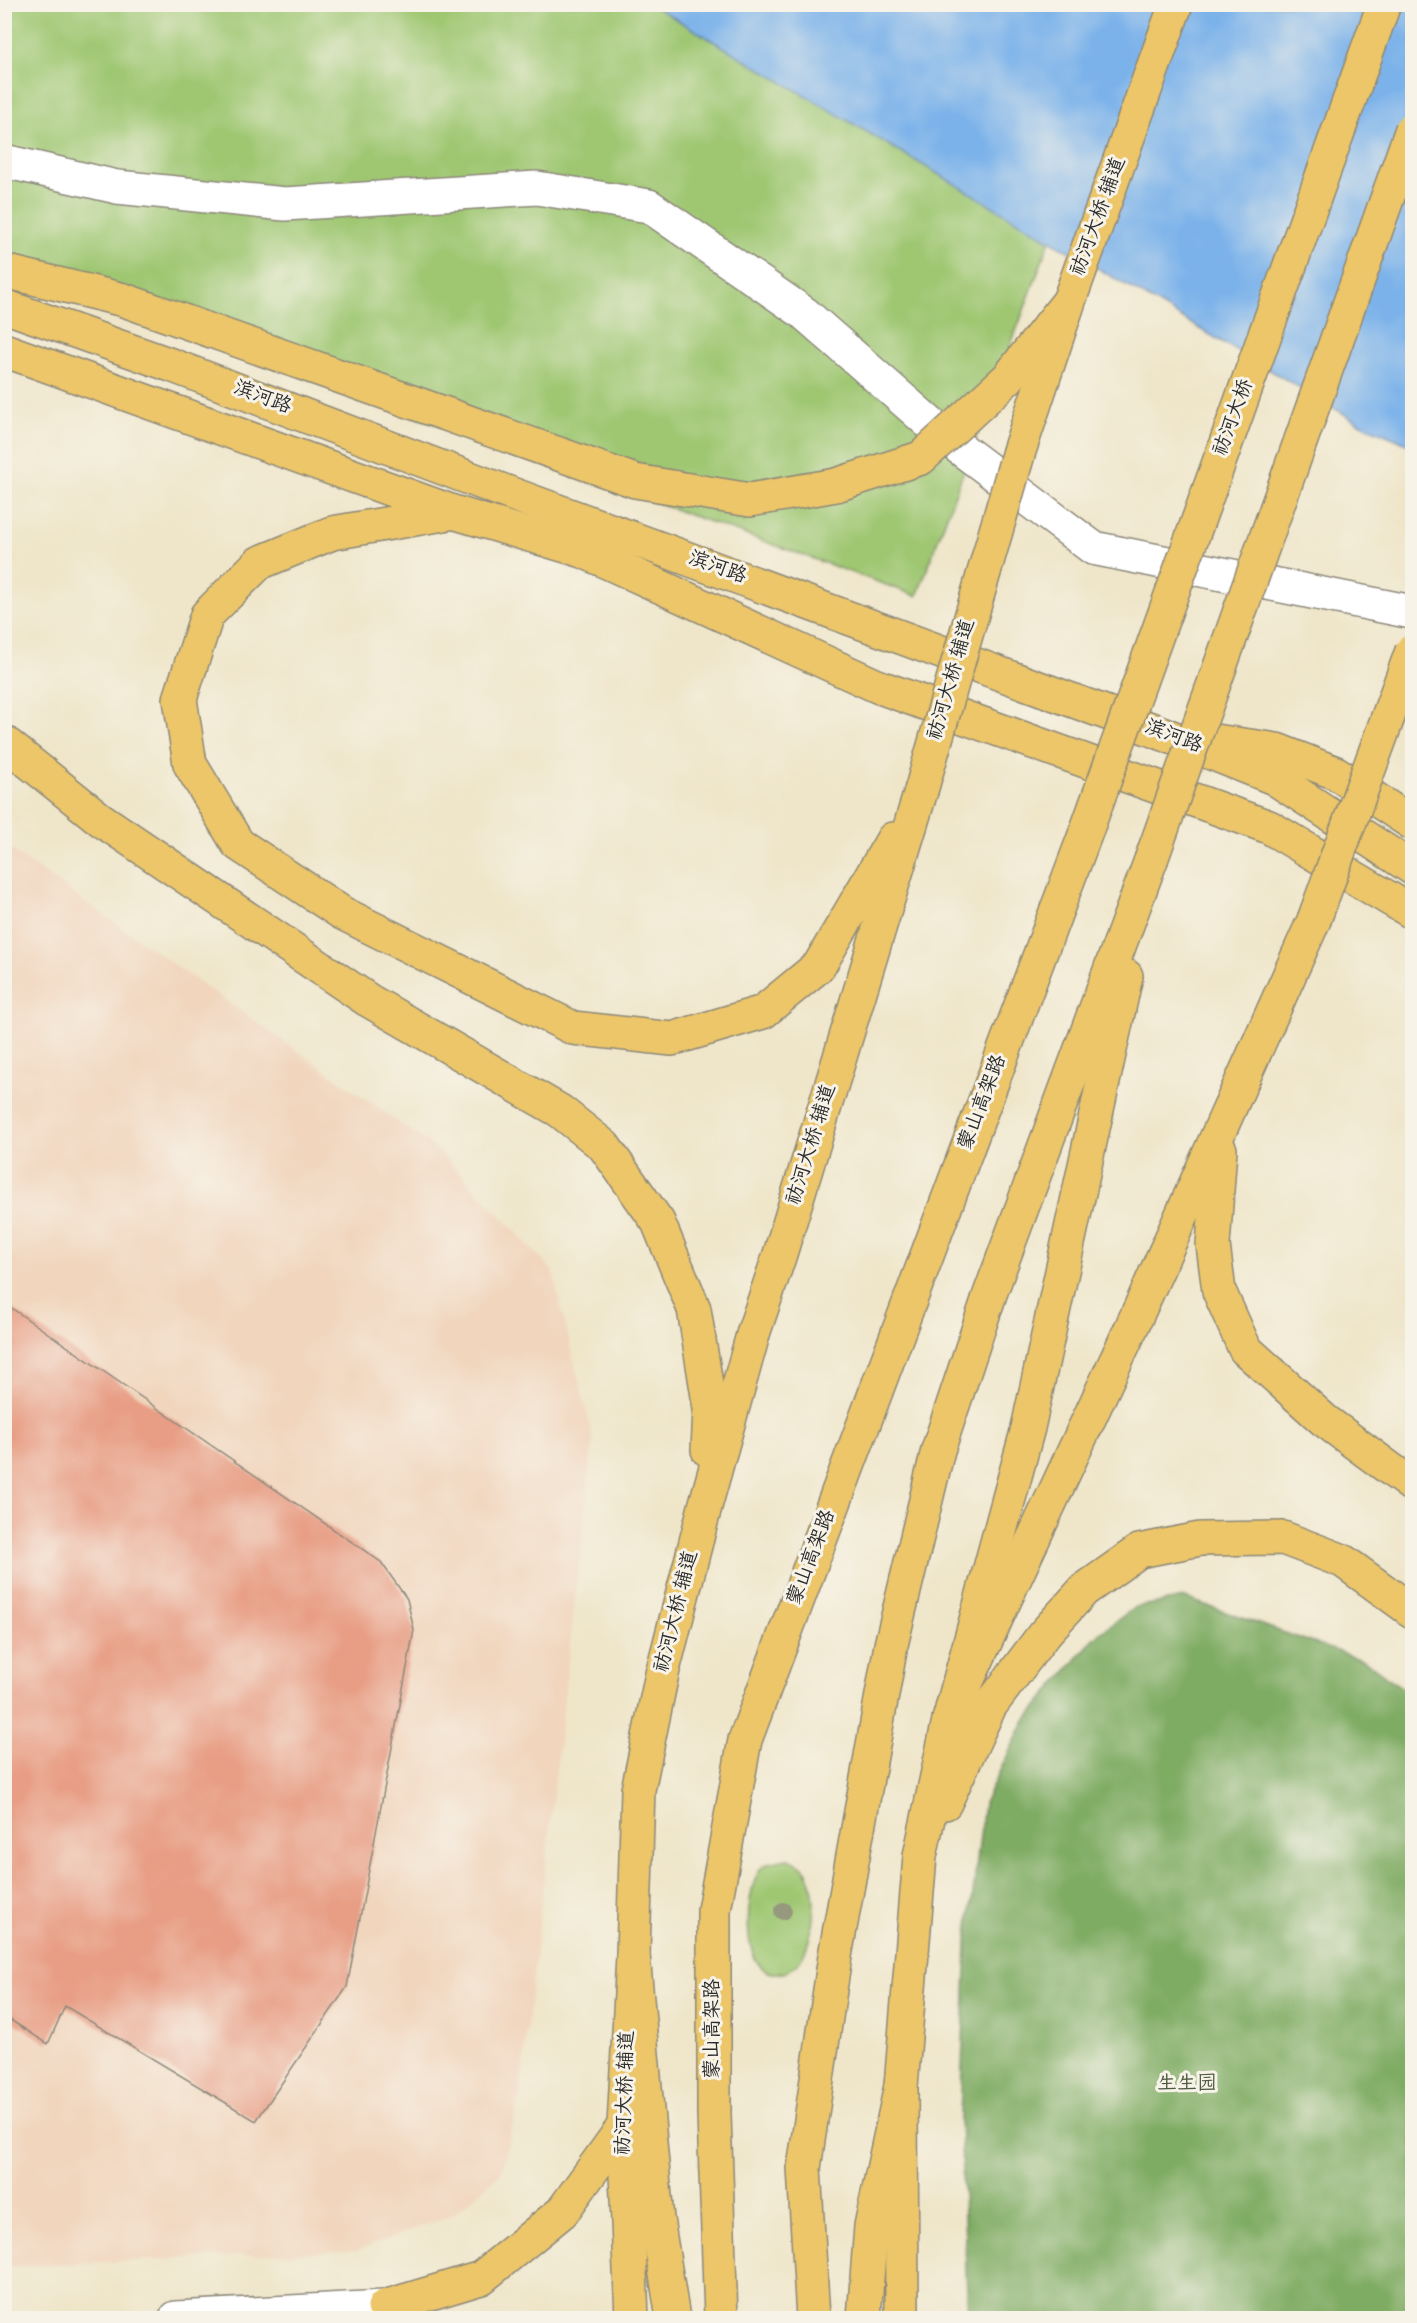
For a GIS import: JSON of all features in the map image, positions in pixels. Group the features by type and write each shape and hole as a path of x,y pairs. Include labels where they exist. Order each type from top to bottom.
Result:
{"main road":[{"name":"祊河大桥 辅道","path":"632,2319 624,2126 633,1955 638,1791 662,1674 706,1503 754,1332 780,1254 921,790 1019,451 1069,301 1176,4"},
{"name":"祊河大桥","path":"1086,832 1384,4"},
{"path":"813,2319 804,2168 835,1956 891,1645 942,1439 990,1294 1151,860 1413,129"},
{"path":"4,271 124,300 635,481 750,500 836,485 921,458 1008,378 1069,301"},
{"name":"滨河路","path":"4,306 171,365 509,493 1164,734 1274,778 1413,868"},
{"name":"滨河路","path":"4,350 453,512 582,551 877,686 1269,827 1413,912"},
{"path":"453,512 332,533 259,563 207,615 180,699 190,764 238,844 342,913 573,1028 672,1039 763,1012 819,966 921,790"},
{"path":"949,1720 1222,1126 1314,920 1413,651"},
{"path":"1164,734 1277,750 1336,773 1413,823"},
{"path":"4,741 100,819 368,1000 560,1111 604,1146 658,1222 694,1309 710,1409 706,1503"},
{"name":"蒙山高架路","path":"722,2319 714,2115 714,1910 745,1740 1086,832"},
{"path":"901,2307 901,2086 920,1856 949,1720 1028,1428 1151,860"},
{"path":"1222,1126 1212,1245 1219,1291 1245,1349 1324,1420 1413,1485"},
{"path":"920,1856 990,1706 1044,1634 1084,1590 1139,1551 1200,1539 1283,1538 1413,1592"},
{"path":"1343,1562 1413,1611"},
{"path":"633,1955 657,2219 673,2319"},
{"path":"864,2319 871,2226 901,2086"},
{"path":"384,2307 481,2278 562,2212 624,2126"},
{"path":"384,2307 415,2319"}],"street":[{"path":"4,161 117,187 285,204 537,188 649,206 804,313 949,440 1094,548 1413,612"},
{"path":"176,2319 384,2307"}],"shaded area":[{"path":"4,845 438,1150 552,1270 593,1439 520,2094 501,2173 454,2214 358,2250 5,2267"}],"green space":[{"path":"5,4 665,5 1050,240 917,596 5,270"},
{"name":"生生园","path":"1185,1598 1365,1661 1412,1695 1412,2318 968,2318 960,2117 967,1943 984,1803 1024,1722 1095,1637 1135,1607"},
{"path":"788,1859 804,1868 809,1877 814,1903 813,1918 811,1932 802,1957 796,1965 784,1973 772,1973 766,1971 758,1963 749,1938 751,1894 761,1868 772,1862"}],"water":[{"path":"652,5 1412,5 1412,446 1361,424"}],"building":[{"path":"4,1303 381,1562 407,1599 414,1630 347,1987 256,2121 65,2006 48,2044 4,2016"}]}
